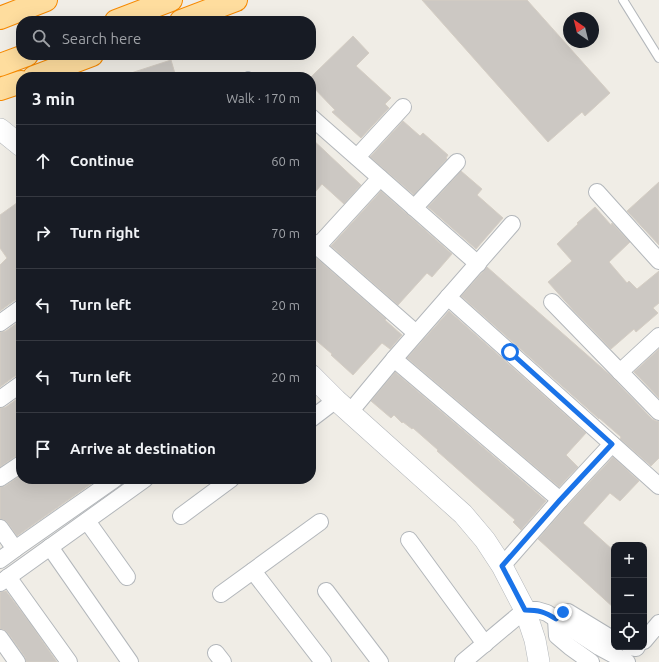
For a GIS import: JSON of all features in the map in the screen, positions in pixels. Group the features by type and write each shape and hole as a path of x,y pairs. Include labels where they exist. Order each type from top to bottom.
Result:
{"highway":[{"path":"0,18 46,0"},
{"path":"129,16 171,0"},
{"path":"194,16 236,0"},
{"path":"0,65 16,59"},
{"path":"47,72 79,60"},
{"path":"0,89 16,84"}],"street":[{"path":"357,157 403,107"},
{"path":"316,121 478,264"},
{"path":"0,129 16,142"},
{"path":"414,208 457,162"},
{"path":"316,242 380,178"},
{"path":"597,192 659,261"},
{"path":"316,417 343,406 394,359 512,224"},
{"path":"316,246 416,333"},
{"path":"448,297 659,486"},
{"path":"552,302 659,412"},
{"path":"0,323 16,312"},
{"path":"620,372 659,336"},
{"path":"394,359 560,500"},
{"path":"316,380 463,514 485,540 502,566 525,610 535,640 539,662"},
{"path":"0,399 16,388"},
{"path":"502,566 612,444"},
{"path":"0,478 16,467"},
{"path":"0,560 108,484"},
{"path":"69,662 4,580 138,484"},
{"path":"181,516 224,484"},
{"path":"87,521 127,577"},
{"path":"221,594 320,522"},
{"path":"0,528 15,549"},
{"path":"409,540 485,644"},
{"path":"50,547 130,662"},
{"path":"253,571 323,662"},
{"path":"326,591 380,662"},
{"path":"463,662 525,610 537,610 547,613 599,647 626,662"},
{"path":"591,662 557,636 563,612 568,612 611,638"},
{"path":"647,637 659,623"},
{"path":"0,638 17,662"}],"lane":[{"path":"623,0 659,58"}],"building":[{"path":"422,0 527,0 563,40 563,48 570,48 610,93 585,116 582,112 548,142"},
{"path":"353,36 369,53 356,66 391,98 385,104 389,108 361,138 332,112 335,110 316,90 316,72"},
{"path":"171,60 175,72 134,72"},
{"path":"403,121 420,136 423,133 448,155 446,158 447,159 414,195 370,157"},
{"path":"316,143 361,185 344,204 322,184 316,191"},
{"path":"461,171 482,189 477,195 503,218 476,249 428,207"},
{"path":"659,182 659,245 627,211"},
{"path":"381,191 452,254 432,277 427,273 398,305 331,246"},
{"path":"16,204 16,300 0,311 0,265 7,258 0,248 0,215"},
{"path":"595,207 611,225 612,223 630,242 609,262 627,283 629,281 637,289 659,271 659,303 653,308 658,313 636,332 634,329 611,349 548,282 572,261 557,244"},
{"path":"316,258 386,319 385,320 402,335 390,349 382,343 353,375 331,355 332,354 316,340"},
{"path":"487,267 610,375 652,419 659,421 659,458 651,466 620,439 621,437 461,296"},
{"path":"449,311 586,433 566,455 578,467 559,487 407,358"},
{"path":"16,324 16,376 0,387 0,332 6,331"},
{"path":"659,349 659,398 634,372"},
{"path":"395,372 546,501 521,530 513,522 515,520 413,428 412,429 403,422 402,423 394,415 391,418 371,401"},
{"path":"16,400 16,456 0,467 0,408 6,407"},
{"path":"613,457 639,481 620,501 610,493 583,523 611,548 611,605 538,539"},
{"path":"16,478 16,484 91,484 17,536 7,522 0,519 0,487 5,486"},
{"path":"6,591 57,662 26,662 25,657 8,633 0,629 0,592"}],"route":[{"path":"510,352 612,444 502,566 525,610 537,610 547,613 556,619 563,612"}]}
